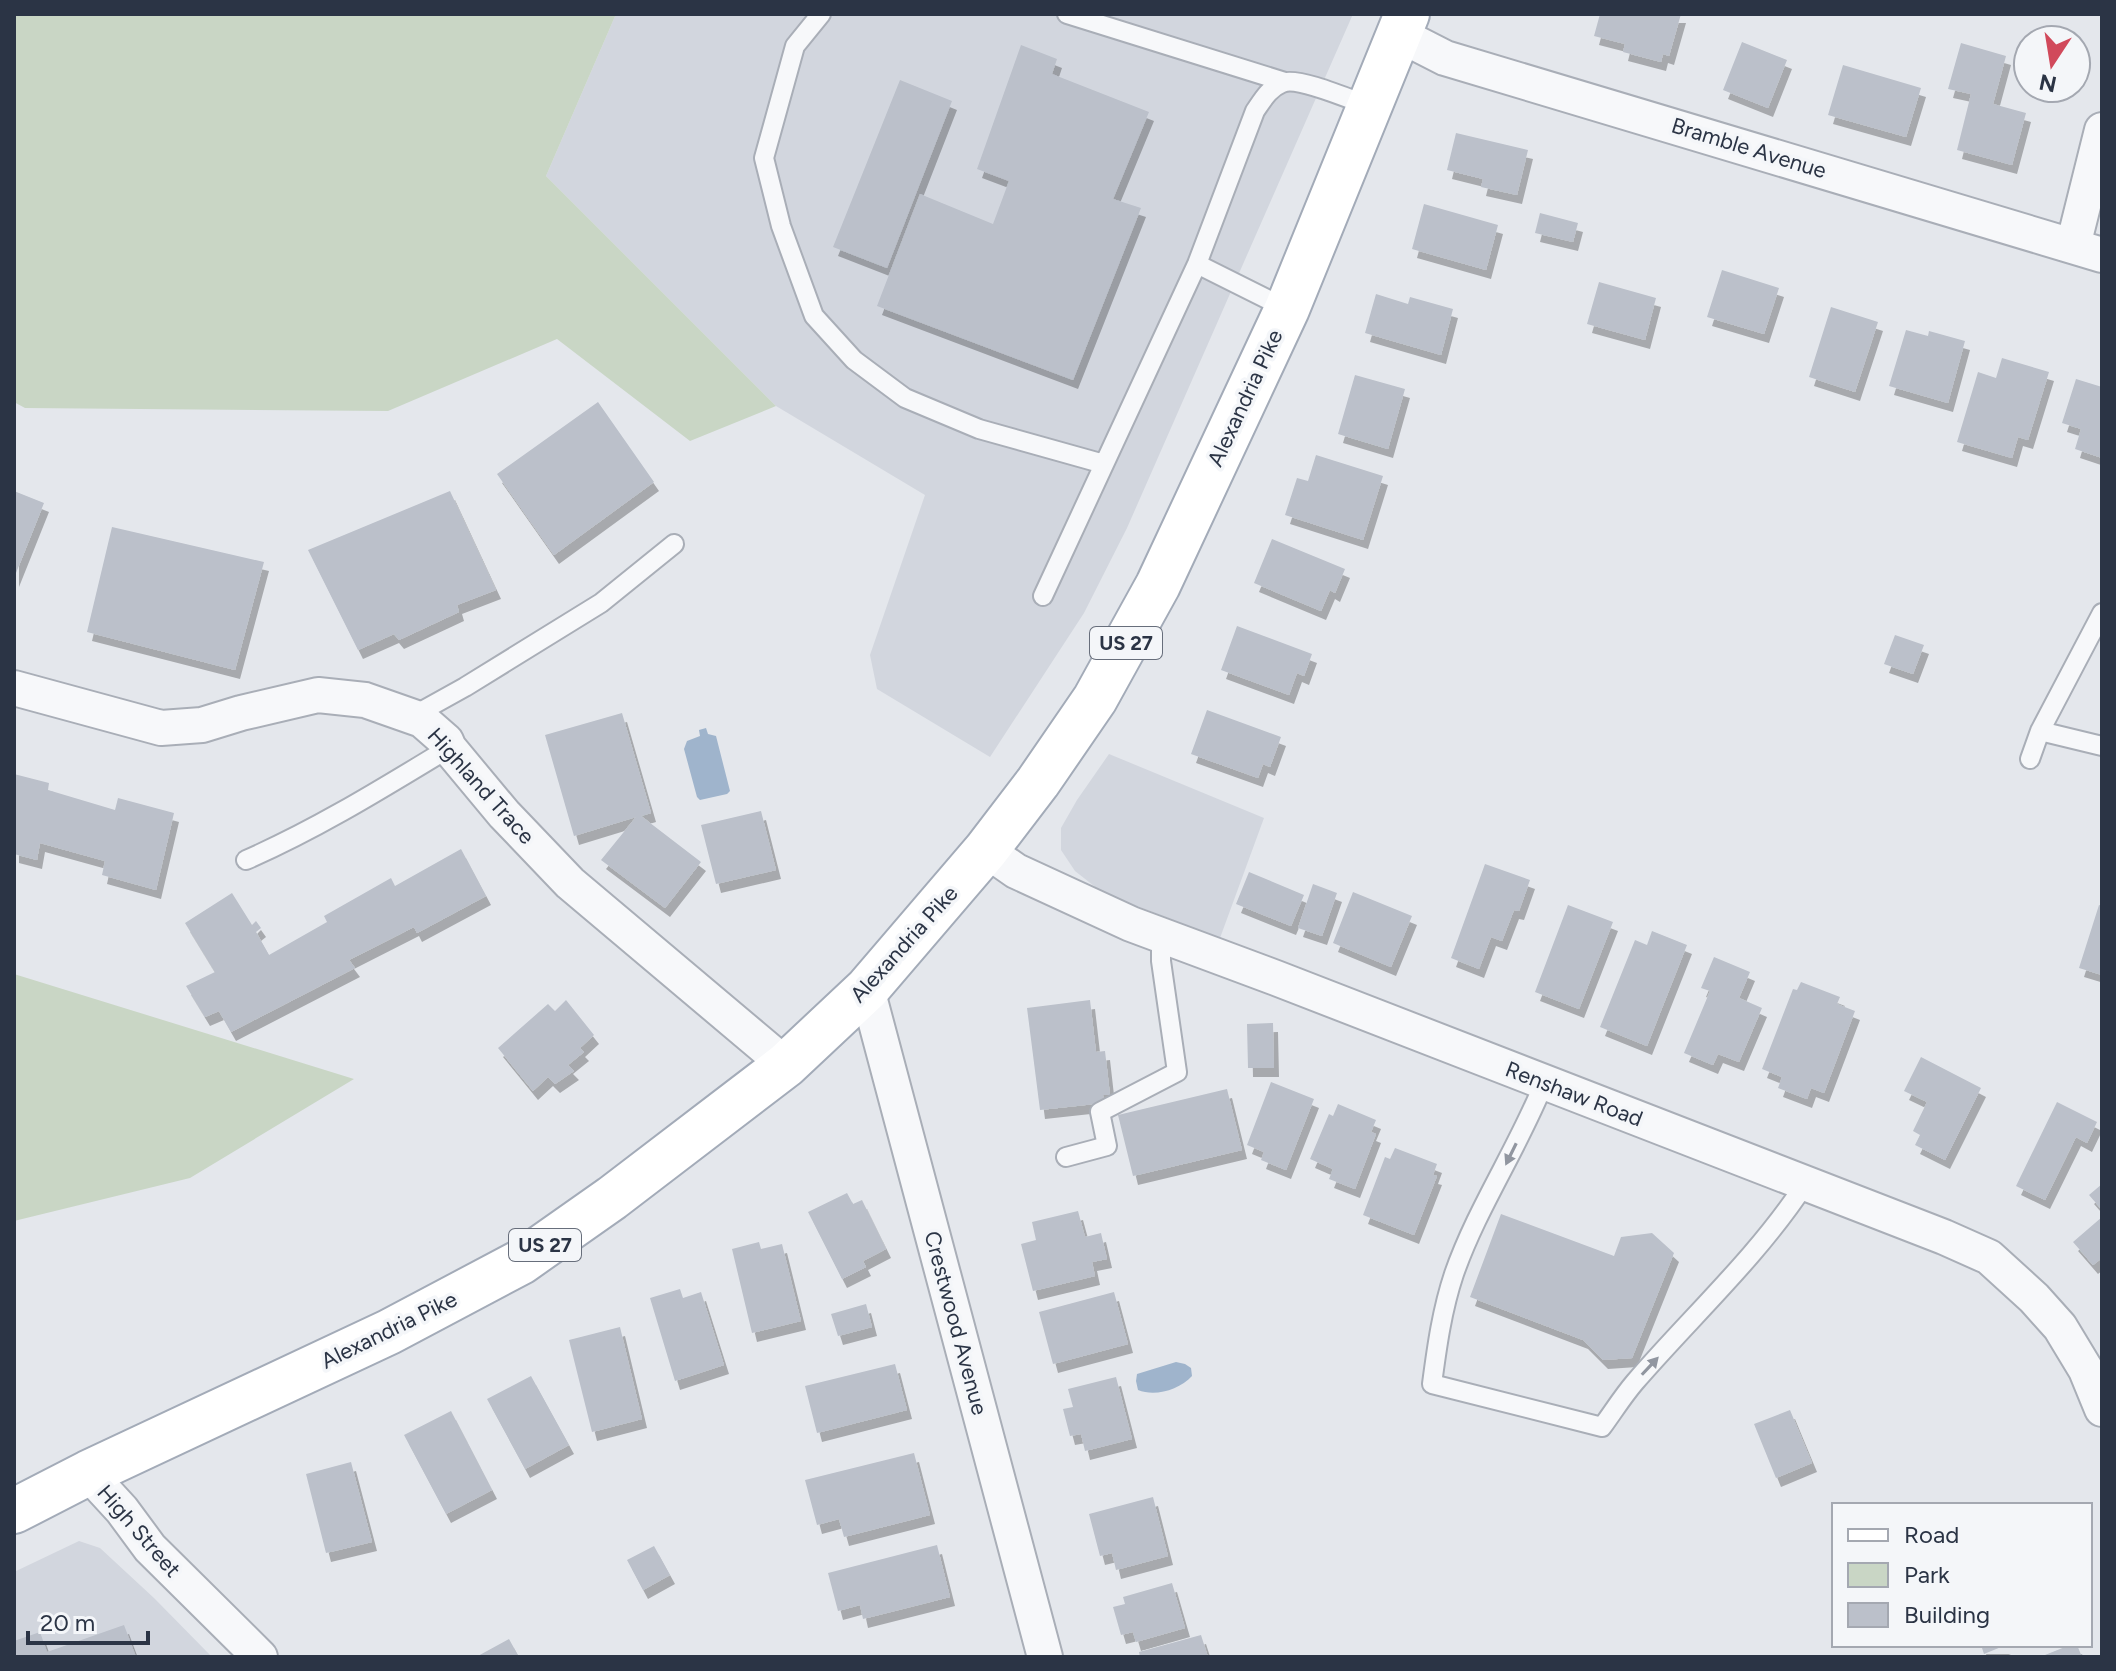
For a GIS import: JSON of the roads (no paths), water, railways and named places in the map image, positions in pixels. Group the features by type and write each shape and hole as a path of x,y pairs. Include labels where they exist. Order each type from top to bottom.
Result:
{"main road":[{"name":"Alexandria Pike","path":"14,1511 88,1473 389,1332 521,1262 624,1189 786,1065 867,989 986,850 1095,699 1158,585 1287,309 1403,24"}],"street":[{"name":"Bramble Avenue","path":"1403,24 1445,58 2088,251"},
{"path":"2088,251 2102,130"},
{"name":"Highland Trace","path":"14,688 161,728 202,725 318,695 365,700 422,720 446,741 504,814 570,883 786,1065"},
{"name":"Renshaw Road","path":"986,850 1016,871 1131,924 1989,1257 2060,1327 2086,1370 2102,1409"},
{"name":"Crestwood Avenue","path":"867,989 1045,1657"},
{"name":"High Street","path":"88,1473 122,1510 150,1548 260,1657"}],"lane":[{"path":"821,14 795,46 764,158 781,226 814,316 854,360 905,398 979,429 1104,464"},
{"path":"1067,14 1285,82"},
{"path":"1043,596 1197,264 1255,111 1266,94 1282,82 1297,81 1369,106"},
{"path":"1197,264 1287,309"},
{"path":"411,717 601,603 674,544"},
{"path":"2030,759 2040,731 2102,613"},
{"path":"2040,731 2102,746"},
{"path":"246,860 360,801 449,748"},
{"path":"1066,1157 1107,1146 1100,1112 1177,1072 1161,961 1161,935"},
{"path":"1544,1083 1455,1273 1440,1325 1432,1384 1602,1427 1634,1384 1763,1240 1805,1184"}],"water":[{"path":"706,728 708,734 716,736 730,791 700,800 684,749 687,741 700,736 699,730"},
{"path":"1176,1362 1191,1368 1192,1376 1187,1381 1159,1392 1138,1390 1137,1374"}]}
